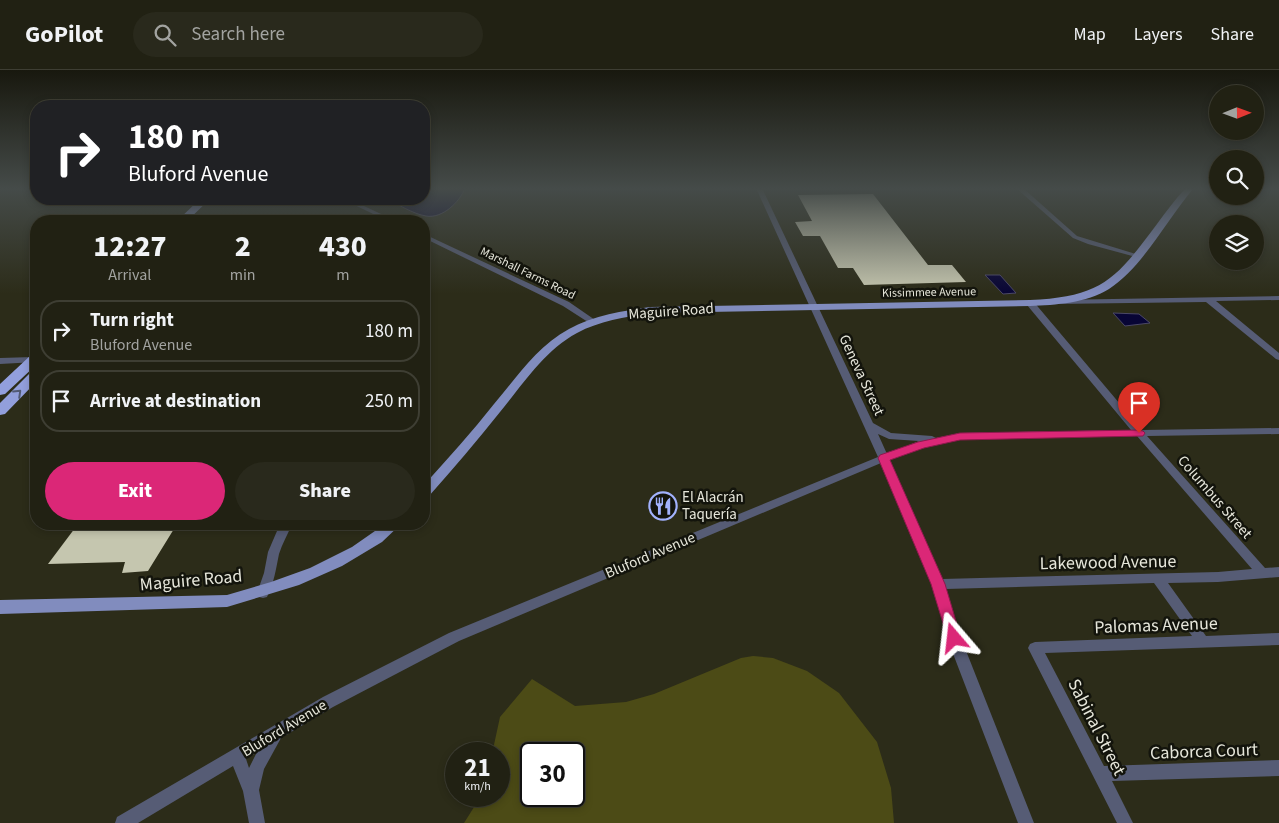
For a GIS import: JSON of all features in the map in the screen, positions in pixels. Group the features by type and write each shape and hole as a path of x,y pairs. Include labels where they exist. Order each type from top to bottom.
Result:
{"highway":[{"path":"0,391 30,364"},
{"path":"0,411 30,382"}],"main road":[{"path":"1090,293 1108,285 1119,275 1161,223"},
{"name":"Kissimmee Avenue","path":"813,306 1030,303 1046,302 1090,293"},
{"name":"Maguire Road","path":"430,486 535,361 573,331 594,322 650,310 813,306"},
{"name":"Maguire Road","path":"1,608 227,601 263,593 314,572 350,554 385,530"}],"street":[{"name":"Geneva Street","path":"775,223 869,424 938,584 954,638 1026,823"},
{"path":"1059,223 1075,237 1090,243 1136,255"},
{"name":"Marshall Farms Road","path":"430,239 566,304 594,322"},
{"path":"1090,293 1102,301 1114,302"},
{"name":"Kissimmee Avenue","path":"1090,293 1135,302"},
{"name":"Kissimmee Avenue","path":"1046,302 1135,302 1279,298"},
{"path":"1209,300 1277,353"},
{"name":"Columbus Street","path":"1030,303 1139,433 1262,572"},
{"path":"0,361 30,359"},
{"path":"869,424 889,436 943,439"},
{"name":"Bluford Avenue","path":"124,823 328,702 454,637 884,458 943,439 960,436 1279,430"},
{"path":"263,593 270,573 274,552 283,530"},
{"name":"Lakewood Avenue","path":"938,584 1218,577 1279,572"},
{"path":"1157,578 1202,642"},
{"name":"Palomas Avenue","path":"1035,648 1279,639"},
{"name":"Sabinal Street","path":"1035,648 1125,823"},
{"path":"251,791 257,767 276,734"},
{"path":"237,756 251,791 257,823"},
{"name":"Caborca Court","path":"1100,774 1279,768"}],"shaded area":[{"path":"985,275 1000,275 1016,293 1003,294"},
{"path":"1113,313 1139,314 1150,323 1125,326"},
{"path":"753,656 773,658 807,671 839,693 877,742 891,788 894,823 464,823 474,807 510,807 510,742 495,742 500,717 532,679 575,706 626,702 654,694 741,658"}],"building":[{"path":"796,223 896,223 928,265 952,265 966,282 864,285 853,268 838,268 820,236 803,236"},
{"path":"74,530 173,530 148,571 122,573 125,562 48,564"}],"place":[{"name":"El Alacrán Taquería","path":"663,506"}],"route":[{"path":"954,638 938,584 884,458 922,444 960,436 1139,433"}]}
